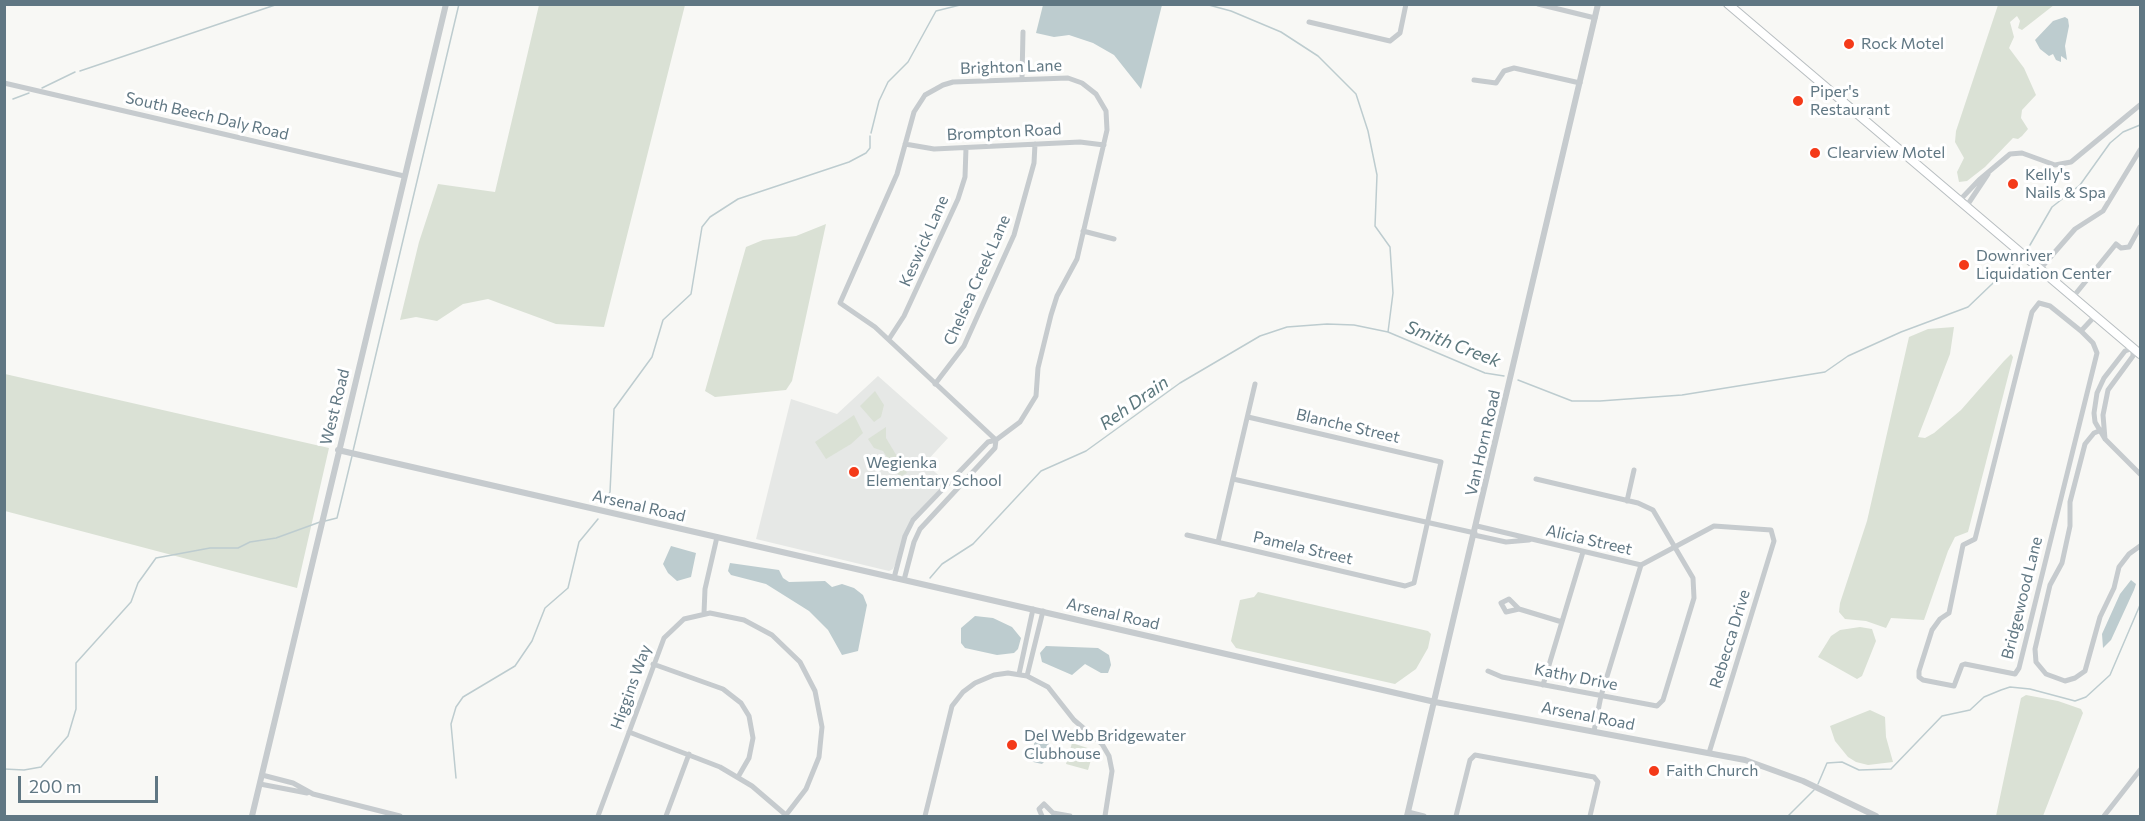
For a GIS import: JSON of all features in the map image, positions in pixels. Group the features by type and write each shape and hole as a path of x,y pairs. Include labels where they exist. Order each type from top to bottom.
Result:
{"main road":[{"path":"1728,4 2140,354"}],"street":[{"name":"West Road","path":"252,816 446,4"},
{"path":"1308,22 1387,41 1396,39 1406,4"},
{"path":"1538,4 1595,18"},
{"name":"Van Horn Road","path":"1408,814 1598,4"},
{"path":"1022,78 1023,32"},
{"path":"1474,80 1496,83 1504,71 1514,68 1580,83"},
{"name":"Brighton Lane","path":"889,339 866,319 840,303 897,174 916,107 929,92 950,83 1064,77 1087,86 1096,94 1106,111 1108,124 1074,266 1055,301 1038,368 1034,402 1020,422 996,440 988,442 913,520 905,536 894,578"},
{"name":"South Beech Daly Road","path":"4,83 404,176"},
{"path":"1959,201 2002,159 2018,153 2051,165 2067,164 2140,105"},
{"name":"Brompton Road","path":"905,144 928,149 1086,142 1104,145"},
{"name":"Chelsea Creek Lane","path":"935,384 964,345 1018,228 1034,163 1035,144"},
{"name":"Keswick Lane","path":"889,339 904,316 960,194 965,171 966,148"},
{"path":"2040,269 2074,230 2103,211 2140,150"},
{"path":"1966,207 1991,170"},
{"path":"2073,297 2116,244 2121,248 2129,247 2140,227"},
{"path":"1083,231 1114,239"},
{"name":"Bridgewood Lane","path":"2039,303 2046,303 2081,331 2095,346 2097,357 2017,672 2015,674 1965,664 1962,665 1954,686 1923,680 1919,677 1919,671 1932,630 1940,619 1949,613 1963,545 1975,539 2033,309 2039,303"},
{"path":"2081,331 2095,316"},
{"path":"889,339 996,440 995,448 916,535 904,580"},
{"path":"2102,430 2095,422 2095,403 2108,372 2125,351 2133,348 2133,356 2115,378 2103,409 2102,430 2105,439 2140,474"},
{"path":"2108,372 2115,378"},
{"path":"1218,542 1255,384"},
{"name":"Blanche Street","path":"1248,417 1441,462 1428,525"},
{"path":"2102,430 2089,437 2083,449 2070,502 2070,526 2062,563 2050,585 2037,643 2036,662 2046,674 2065,681 2085,671 2100,617 2114,588 2119,567 2129,554 2140,546"},
{"name":"Arsenal Road","path":"338,450 1435,702 1746,760 1776,770 1876,816"},
{"path":"1627,501 1634,470"},
{"path":"960,471 967,478"},
{"name":"Alicia Street","path":"1233,479 1428,525 1475,532 1506,542 1530,540 1641,566 1719,525 1767,528 1773,533"},
{"path":"1536,479 1627,501 1653,510 1676,546"},
{"path":"928,504 936,511"},
{"name":"Pamela Street","path":"1187,535 1405,586 1413,585 1428,525"},
{"name":"Rebecca Drive","path":"1709,753 1771,551 1773,533"},
{"path":"629,732 689,754 738,777 786,816 808,785 820,751 820,716 812,685 796,657 770,634 744,620 704,613 705,590 717,537"},
{"name":"Kathy Drive","path":"1488,671 1543,685 1659,705 1695,592 1693,578 1676,546"},
{"path":"1543,685 1583,552"},
{"path":"1594,731 1601,696 1641,566"},
{"path":"1018,674 1034,609"},
{"path":"1519,609 1562,622"},
{"path":"1027,676 1042,611"},
{"name":"Higgins Way","path":"598,816 660,644 684,619 704,613"},
{"path":"653,664 727,691 745,707 752,724 753,743 749,758 738,777"},
{"path":"925,816 948,718 955,702 967,688 980,680 998,674 1027,676 1052,690 1074,720 1092,733 1105,747 1112,765 1112,781 1105,816"},
{"path":"675,816 667,815 689,754"},
{"path":"1456,816 1470,760 1478,755 1591,776 1596,779 1598,786 1590,816"},
{"path":"2104,816 2140,770"},
{"path":"262,775 293,783 309,793"},
{"path":"260,784 309,793 400,816"},
{"path":"1053,813 1049,806 1042,805 1039,812 1044,816 1053,813 1070,816"},
{"path":"1408,814 1424,816"}],"shaded area":[{"path":"539,5 685,5 604,327 556,324 488,299 463,304 437,321 416,317 400,320 419,242 438,184 495,192"},
{"path":"1043,5 1162,5 1141,89 1114,55 1093,43 1069,35 1054,37 1036,33"},
{"path":"1998,5 2054,5 2022,30 2018,28 2020,21 2017,16 2010,22 2014,37 2009,48 2024,68 2036,95 2022,110 2021,118 2028,129 2022,136 2018,139 2013,138 1985,167 1967,181 1959,182 1957,172 1964,158 1955,142 1956,131"},
{"path":"2065,17 2068,19 2069,26 2065,46 2067,60 2061,56 2061,62 2056,60 2053,54 2049,56 2040,49 2035,40 2053,21"},
{"path":"826,224 792,381 786,390 715,397 705,391 746,247 763,240 796,236"},
{"path":"1954,327 1950,354 1918,437 1925,438 1934,433 1961,410 2011,354 2013,357 1968,532 1955,537 1948,551 1924,620 1891,618 1886,628 1866,621 1845,619 1839,612 1840,603 1867,521 1909,337 1928,329"},
{"path":"5,374 329,448 297,588 5,511"},
{"name":"Wegienka Elementary School","path":"878,376 948,438 925,463 946,482 918,512 893,569 889,571 756,539 791,399 837,414"},
{"path":"875,391 884,405 881,417 874,422 860,406"},
{"path":"854,415 863,433 851,444 826,459 815,442"},
{"path":"886,427 886,438 907,473 900,477 883,451 874,448 868,439"},
{"path":"671,546 696,553 691,577 677,581 668,573 663,564"},
{"path":"730,563 779,570 783,578 789,582 825,581 832,587 842,584 854,588 863,595 867,605 858,651 842,655 828,630 809,611 766,584 731,575 728,571"},
{"path":"2131,580 2136,584 2134,590 2111,640 2103,648 2102,634 2120,594"},
{"path":"1258,592 1428,631 1431,634 1428,648 1416,669 1395,684 1236,648 1231,641 1240,600 1254,597"},
{"path":"975,616 993,618 1012,627 1021,638 1018,649 1014,653 997,655 965,648 961,643 961,628"},
{"path":"1860,627 1872,629 1876,641 1862,676 1857,679 1818,657 1831,636 1840,630"},
{"path":"1046,646 1098,648 1109,655 1111,665 1108,673 1101,673 1085,664 1072,675 1042,662 1040,653"},
{"path":"2026,695 2058,701 2081,709 2083,713 2043,816 1996,816 2021,698"},
{"path":"1870,710 1885,717 1886,737 1893,762 1868,765 1856,762 1848,757 1835,741 1830,726"},
{"path":"1035,737 1046,739 1049,743 1046,760 1042,764 1029,761 1033,753"},
{"path":"1072,743 1094,750 1088,770 1066,764"}],"waterway":[{"name":"Smith Creek","path":"80,71 278,4"},
{"path":"353,451 459,4"},
{"path":"871,133 879,101 888,82 908,62 936,11 964,4"},
{"name":"Smith Creek","path":"1205,4 1231,11 1281,32 1318,56 1356,94 1368,131 1377,175 1375,226 1390,247 1393,293 1388,332"},
{"name":"Smith Creek","path":"42,88 75,72"},
{"name":"Smith Creek","path":"13,99 29,93"},
{"name":"Smith Creek","path":"2030,245 2052,207 2080,185 2110,143 2123,132 2140,125"},
{"path":"604,503 610,492 614,409 652,357 663,320 691,294 702,227 710,217 738,199 849,162 866,153 870,148 870,136"},
{"name":"Smith Creek","path":"1518,380 1572,401 1600,401 1682,395 1825,372 1848,356 1901,332 1968,307 2014,263"},
{"name":"Reh Drain","path":"930,578 942,564 973,544 1041,471 1086,451 1180,383 1260,336 1287,327 1327,324 1354,325 1388,332 1485,373 1504,376"},
{"path":"325,521 337,518 352,456"},
{"path":"456,778 451,724 456,707 463,697 515,666 532,641 545,608 568,588 579,542 598,519"},
{"path":"4,769 24,770 41,767 68,736 76,709 76,663 131,602 138,583 156,558 210,548 238,548 250,542 276,538 320,522"},
{"path":"1818,784 1827,763 1842,762 1859,770 1891,769 1942,716 1970,710 1984,697 2010,687 2030,689 2075,701 2086,697 2110,675 2140,605"},
{"path":"1788,816 1814,790"}],"place":[{"name":"Rock Motel","path":"1849,44"},
{"name":"Piper's Restaurant","path":"1798,101"},
{"name":"Clearview Motel","path":"1815,153"},
{"name":"Kelly's Nails & Spa","path":"2013,184"},
{"name":"Downriver Liquidation Center","path":"1964,265"},
{"name":"Wegienka Elementary School","path":"854,472"},
{"name":"Del Webb Bridgewater Clubhouse","path":"1012,745"},
{"name":"Faith Church","path":"1654,771"}]}
